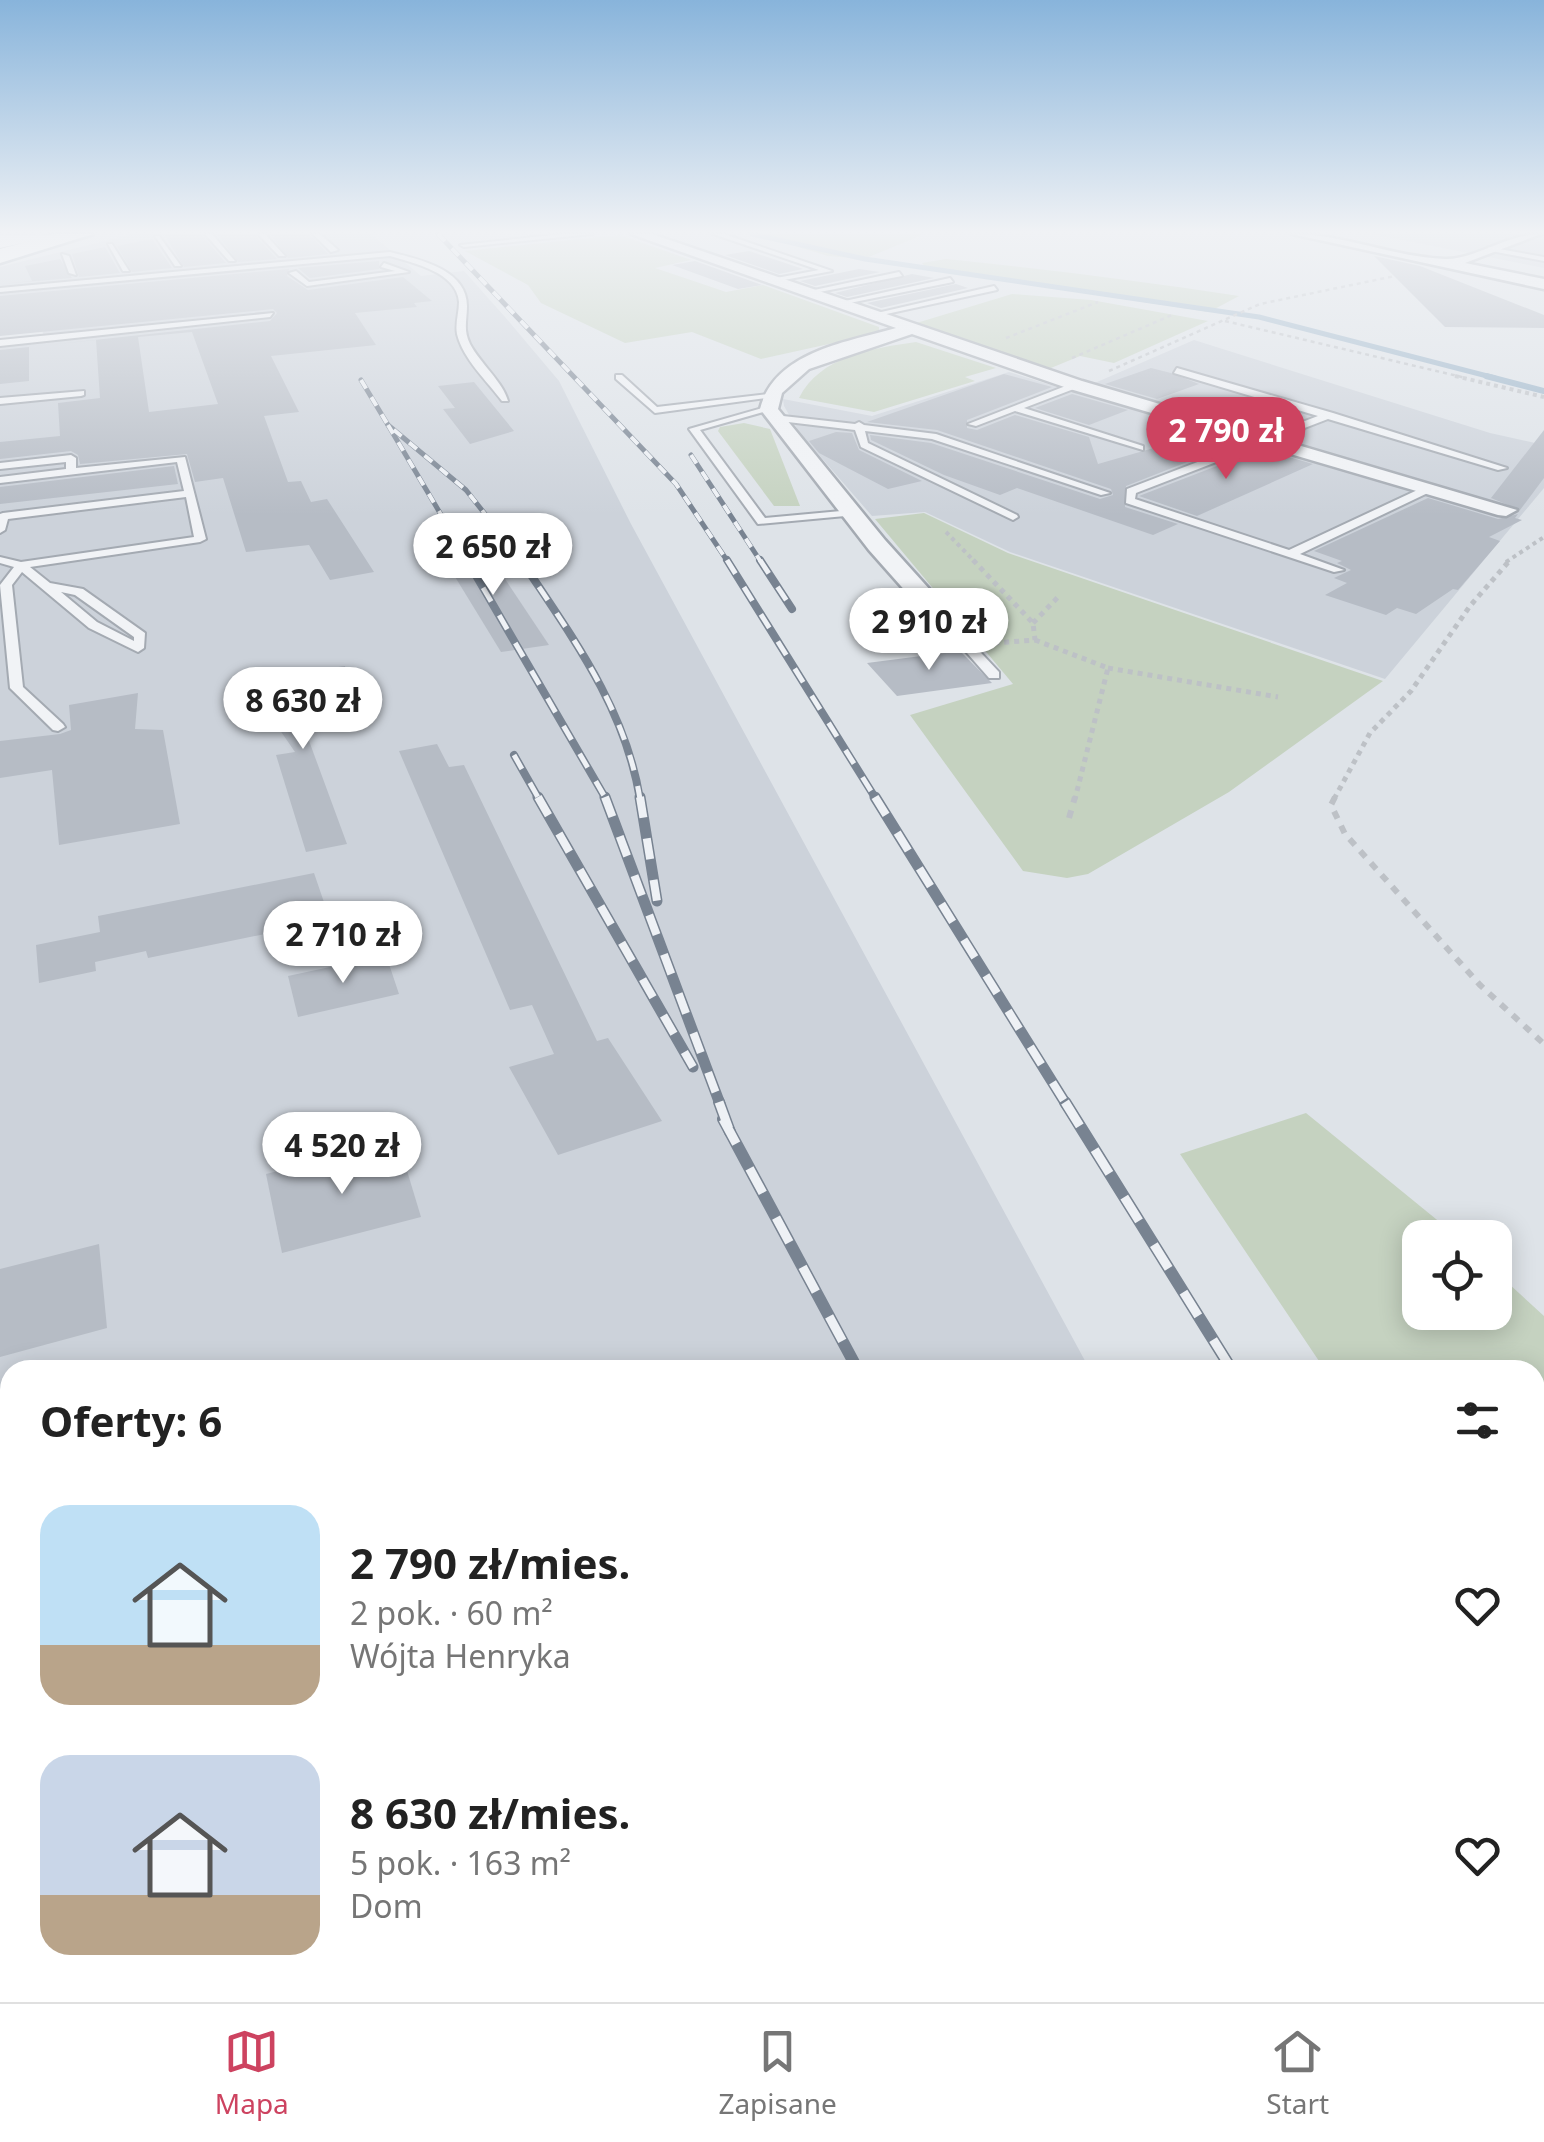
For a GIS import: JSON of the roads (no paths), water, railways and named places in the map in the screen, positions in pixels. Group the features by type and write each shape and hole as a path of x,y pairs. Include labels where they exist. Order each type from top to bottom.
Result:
{"street":[{"path":"902,327 1076,385 1506,510"},
{"path":"910,330 802,365 776,383 770,408 852,513 966,644"}],"lane":[{"path":"0,343 150,327"},
{"path":"460,327 462,339 504,398"},
{"path":"1177,371 1502,468"},
{"path":"619,377 655,410 770,408 933,436 1105,493"},
{"path":"973,424 1076,385"},
{"path":"0,401 80,392"},
{"path":"770,408 694,430 762,522 852,513"},
{"path":"1014,408 1140,448"},
{"path":"1330,415 1131,491 1130,501 1338,570"},
{"path":"859,425 864,445 1013,517"},
{"path":"0,466 71,458 71,472"},
{"path":"0,480 181,459 190,493 200,538 21,566 6,586 17,688 58,727"},
{"path":"1290,554 1430,488"},
{"path":"0,530 3,516 190,493"},
{"path":"0,560 21,566 92,625 138,648 141,636 79,592 47,586"},
{"path":"966,644 994,675"}],"waterway":[{"path":"1299,327 1495,378"},
{"path":"1486,376 1544,391"}],"railway":[{"path":"527,327 676,484 728,562"},
{"path":"361,380 388,425"},
{"path":"388,425 466,490 523,562"},
{"path":"388,425 469,562"},
{"path":"691,455 761,562"},
{"path":"467,560 605,798"},
{"path":"521,560 577,645 609,703 633,765 640,799"},
{"path":"727,560 876,799"},
{"path":"760,560 792,609"},
{"path":"514,755 539,799"},
{"path":"538,797 693,1067"},
{"path":"640,797 657,901"},
{"path":"875,797 1066,1104"},
{"path":"605,798 720,1104"},
{"path":"719,1102 730,1132"},
{"path":"1065,1102 1226,1360"},
{"path":"723,1119 853,1360"}]}
